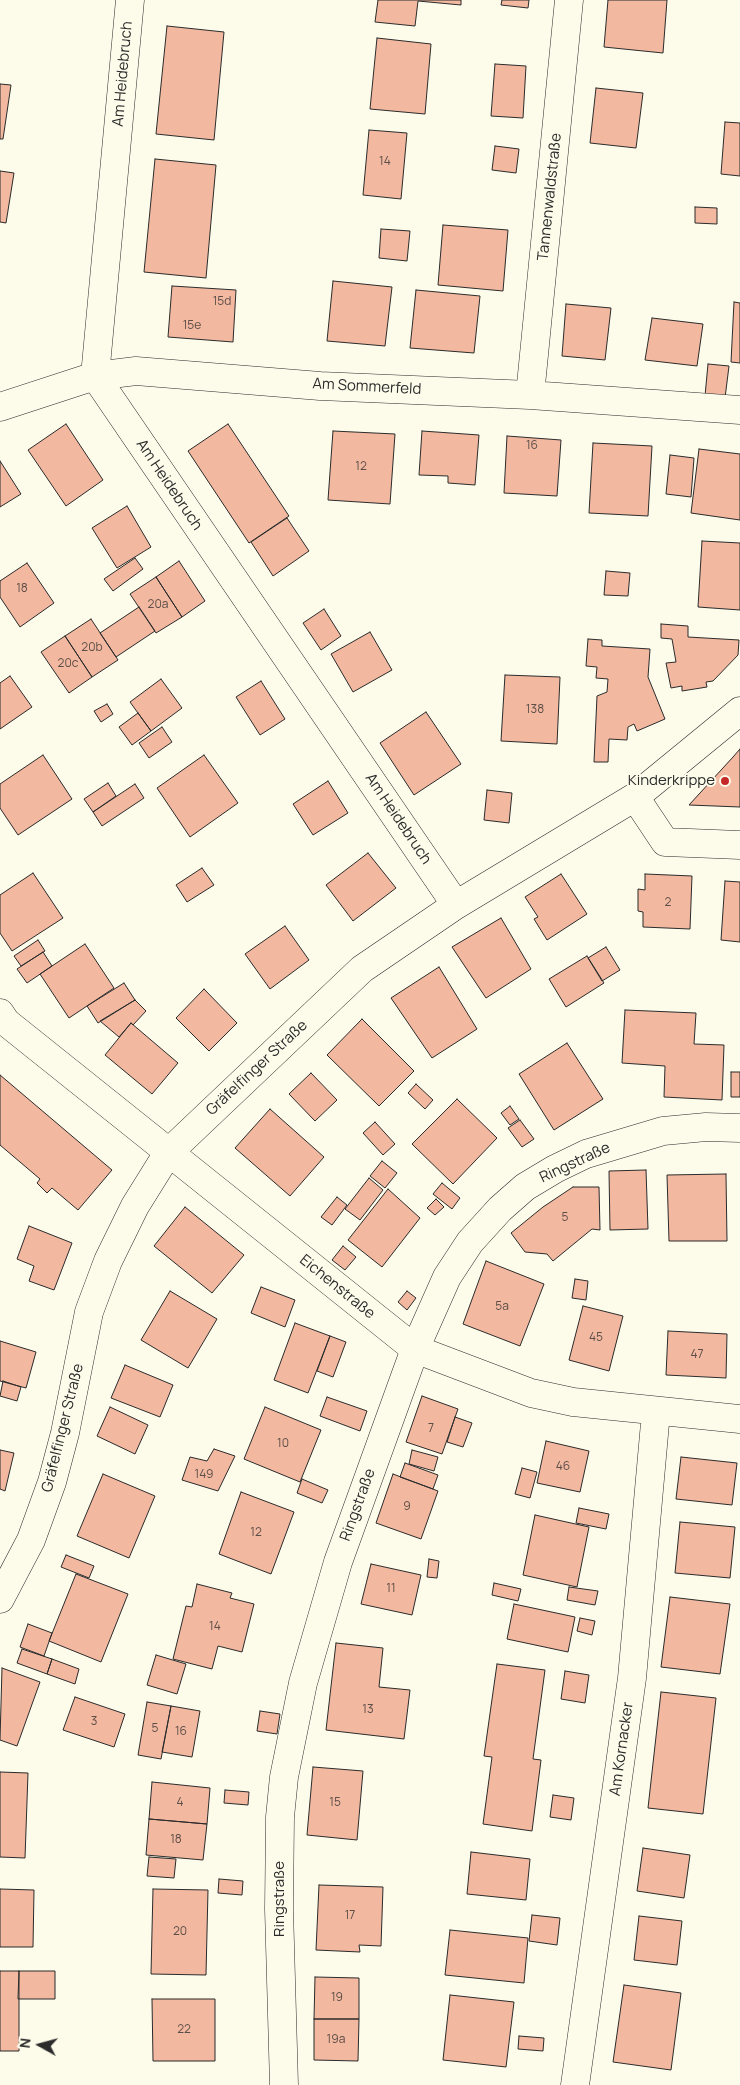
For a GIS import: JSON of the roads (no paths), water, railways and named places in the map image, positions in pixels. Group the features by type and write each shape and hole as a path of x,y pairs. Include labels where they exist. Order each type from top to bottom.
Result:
{"street":[{"name":"Am Heidebruch","path":"130,0 95,376 456,905"},
{"name":"Tannenwaldstraße","path":"530,395 569,0"},
{"name":"Am Sommerfeld","path":"0,407 95,376 136,371 320,386 530,395 740,410"},
{"name":"Gräfelfinger Straße","path":"0,1599 31,1540 52,1482 65,1433 89,1312 108,1261 135,1206 168,1153 362,969 456,905 635,797 740,711"},
{"path":"635,797 665,842 740,845"},
{"name":"Eichenstraße","path":"0,1013 6,1022 415,1349 531,1393 573,1402 656,1412 740,1419"},
{"name":"Ringstraße","path":"284,2085 279,1909 280,1816 284,1776 303,1683 338,1562 415,1349 447,1277 470,1242 500,1209 525,1187 555,1169 586,1154 663,1131 706,1127 740,1128"},
{"name":"Am Kornacker","path":"575,2085 632,1678 656,1412"}],"place":[{"name":"Kinderkrippe","path":"725,781"}]}
